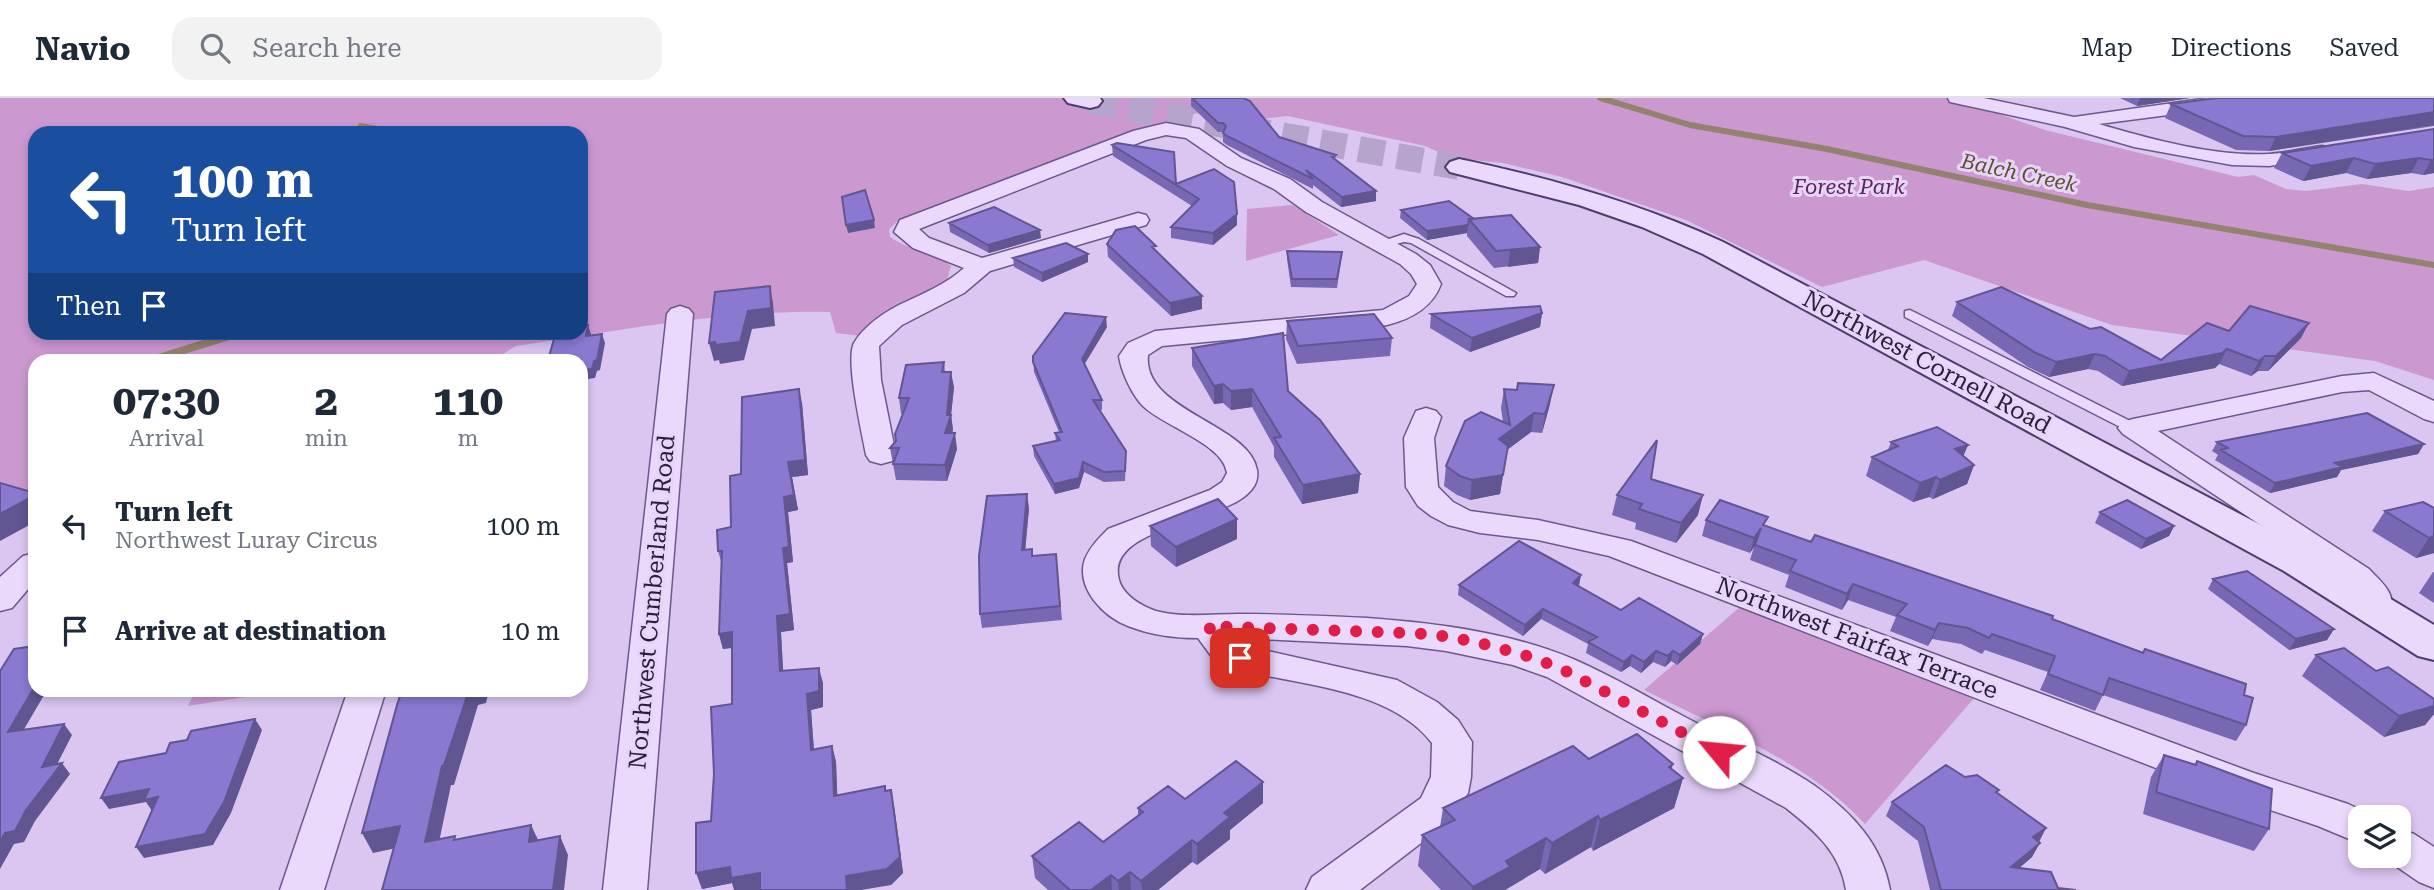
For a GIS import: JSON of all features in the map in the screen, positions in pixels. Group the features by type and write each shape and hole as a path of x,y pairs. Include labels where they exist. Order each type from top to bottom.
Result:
{"main road":[{"name":"Northwest Cornell Road","path":"1459,167 1532,183 1620,208 1704,244 2246,533 2375,607 2434,645"}],"street":[{"path":"1957,98 2190,152 2232,159 2269,160 2338,149"},
{"path":"2069,122 2252,98"},
{"path":"981,266 908,236 905,229 923,217 1140,135 1166,129 1192,133 1234,162 1282,184 1314,207 1408,260 1421,270 1429,284 1427,292 1413,306 1401,312 1366,321 1155,339 1138,349 1133,356 1134,366 1153,400 1232,451 1240,462 1242,472 1234,490 1218,499 1127,533 1107,545 1100,571 1103,588 1115,604 1146,621 1208,626 1431,634 1476,642 1549,664 1787,788 1814,806 1838,829 1857,854 1868,879 1868,890"},
{"path":"881,454 867,380 866,346 877,333 897,317 954,288 981,266 1138,220"},
{"name":"Northwest Cumberland Road","path":"625,890 680,314"},
{"path":"2133,428 2342,384 2374,381 2434,413"},
{"name":"Northwest Fairfax Terrace","path":"1426,417 1419,438 1422,487 1429,499 1459,518 1538,530 1619,548 2236,783 2348,822"},
{"name":"Northwest Cornell Road","path":"2133,428 2304,539 2357,577 2375,597 2375,607"},
{"path":"0,600 28,570"},
{"path":"1208,626 1228,652 1240,658 1384,689 1423,712 1444,730 1452,742 1451,777 1447,793 1436,809 1328,890"},
{"path":"302,890 364,697"},
{"path":"2411,854 2434,870"}],"lane":[{"path":"1380,244 1404,238 1415,241 1510,293"},
{"path":"1910,314 2133,428"}],"green space":[{"name":"Forest Park","path":"0,98 1953,98 2045,130 2238,177 2254,175 2286,189 2306,191 2362,184 2409,191 2434,187 2434,380 2375,361 2112,325 1924,260 1822,287 1686,220 1562,177 1503,163 1452,158 1425,146 1288,116 1261,119 1206,111 1137,129 899,220 889,229 890,237 951,266 947,280 933,292 860,336 836,333 830,312 751,314 588,335 588,126 28,126 28,340 555,340 516,346 503,354 28,354 28,498 0,503"},
{"path":"1293,205 1339,235 1246,261 1247,209"},
{"path":"1741,606 1975,697 1865,824 1843,802 1790,765 1644,690"},
{"path":"192,697 245,697 188,706"}],"building":[{"path":"1192,98 1243,98 1250,101 1279,137 1336,155 1332,157 1376,191 1342,197 1306,170 1313,179 1227,136 1223,133 1226,126 1218,123"},
{"path":"2217,98 2434,98 2434,112 2276,137 2243,136 2171,104"},
{"path":"2434,129 2434,160 2419,158 2375,164 2354,158 2311,166 2282,153"},
{"path":"1117,143 1174,152 1176,184 1214,169 1234,182 1237,214 1213,233 1171,227 1199,199 1112,145"},
{"path":"865,190 874,220 846,225 842,197"},
{"path":"1449,201 1474,219 1469,219 1468,225 1427,231 1401,210"},
{"path":"994,207 1040,230 988,245 949,223"},
{"path":"1511,215 1540,247 1496,251 1469,219"},
{"path":"1135,226 1156,246 1152,247 1202,296 1170,303 1107,244 1116,230"},
{"path":"1066,243 1088,254 1042,273 1013,258"},
{"path":"1287,251 1342,252 1337,279 1292,279"},
{"path":"770,286 771,308 748,311 740,342 716,345 715,342 709,343 715,292"},
{"path":"2001,287 2090,329 2101,327 2161,360 2207,323 2229,331 2250,306 2309,323 2276,356 2265,356 2259,361 2227,349 2222,353 2129,371 2105,356 2095,354 2056,362 2034,352 1957,302"},
{"path":"1540,306 1542,313 1472,338 1431,314"},
{"path":"1065,313 1106,317 1082,359 1102,400 1093,400 1126,451 1125,471 1104,472 1083,462 1079,478 1054,484 1033,446 1060,440 1055,433 1062,432 1033,362 1033,356"},
{"path":"1374,314 1392,338 1298,346 1287,321"},
{"path":"1283,333 1288,391 1320,420 1360,474 1303,485 1274,438 1281,437 1252,389 1231,391 1223,384 1214,386 1192,348"},
{"path":"602,334 597,360 594,361 592,369 588,369 588,354 550,354 554,340 588,340 588,336"},
{"path":"944,362 942,372 951,372 947,415 951,415 945,433 955,433 945,465 893,464 899,448 890,448 896,441 895,434 909,398 899,398 906,365"},
{"path":"1518,383 1554,385 1545,414 1534,413 1499,439 1508,446 1503,475 1472,480 1460,476 1446,466 1465,421 1481,412 1510,425 1504,389 1517,390"},
{"path":"799,389 805,460 788,462 794,495 784,497 789,547 783,548 790,614 777,616 780,671 819,668 819,691 807,694 811,750 832,746 834,796 885,786 885,791 891,790 900,857 887,869 846,876 847,890 760,890 760,873 731,878 730,867 696,873 696,823 711,821 714,774 711,707 732,704 732,632 719,634 722,551 718,551 717,530 731,527 730,476 741,474 742,397"},
{"path":"2367,413 2424,444 2335,463 2343,467 2275,483 2221,450 2228,448 2217,442"},
{"path":"1937,427 1968,445 1955,449 1974,465 1940,480 1936,477 1920,483 1872,457 1898,446 1891,442"},
{"path":"1657,440 1651,479 1703,495 1681,523 1639,509 1642,504 1617,495"},
{"path":"0,483 28,491 28,499 0,514"},
{"path":"1027,494 1022,550 1032,549 1032,556 1056,554 1060,606 980,614 979,556 987,496"},
{"path":"1218,499 1237,519 1176,547 1150,526"},
{"path":"1720,500 1768,517 1763,525 1811,542 1815,535 2053,616 2052,619 2143,653 2145,649 2246,684 2244,695 2253,698 2246,725 2109,678 2103,695 2048,674 2055,656 1992,634 1989,638 1968,628 1939,623 1935,630 1897,615 1907,604 1853,584 1847,594 1790,571 1796,560 1755,545 1761,528 1754,538 1706,520"},
{"path":"2127,500 2174,526 2146,539 2100,512"},
{"path":"2423,502 2434,508 2434,536 2429,538 2385,511"},
{"path":"1519,541 1581,575 1573,583 1621,610 1639,598 1703,634 1680,655 1673,651 1668,656 1656,651 1644,662 1632,655 1624,662 1588,642 1597,637 1543,609 1525,625 1459,585"},
{"path":"2247,571 2334,629 2296,639 2213,579"},
{"path":"28,647 29,697 8,732 64,724 42,767 62,763 26,810 15,831 5,833 0,842 0,671 14,649"},
{"path":"2344,648 2376,671 2388,667 2434,699 2434,706 2399,716 2316,655"},
{"path":"400,697 467,697 442,766 425,842 455,836 454,840 531,825 529,842 560,836 553,890 382,890 400,826 362,833"},
{"path":"255,719 224,802 205,834 136,847 158,797 144,800 149,789 101,798 119,762 166,753 170,743 187,740 191,731"},
{"path":"1637,734 1673,764 1669,767 1683,778 1600,820 1598,816 1552,843 1546,838 1506,861 1510,867 1473,887 1422,835 1455,820 1443,808 1573,746 1589,759"},
{"path":"2164,755 2196,765 2197,761 2272,789 2269,829 2156,792"},
{"path":"1236,761 1263,782 1224,813 1230,817 1197,844 1192,840 1141,881 1130,872 1118,881 1111,875 1091,890 1070,890 1032,856 1079,822 1103,842 1143,812 1138,808 1168,786 1185,799"},
{"path":"1946,765 1965,777 1977,775 2046,828 2033,837 2040,843 2011,867 2051,872 2058,888 2076,890 1941,890 1924,827 1892,802"}],"waterway":[{"name":"Balch Creek","path":"1600,98 1690,125 1827,149 2087,205 2434,265"},
{"path":"171,354 216,340"}],"tunnel":[{"path":"1090,101 1459,167"}],"route":[{"path":"1240,658 1228,652 1208,626 1431,634 1476,642 1560,668 1719,752"}]}
